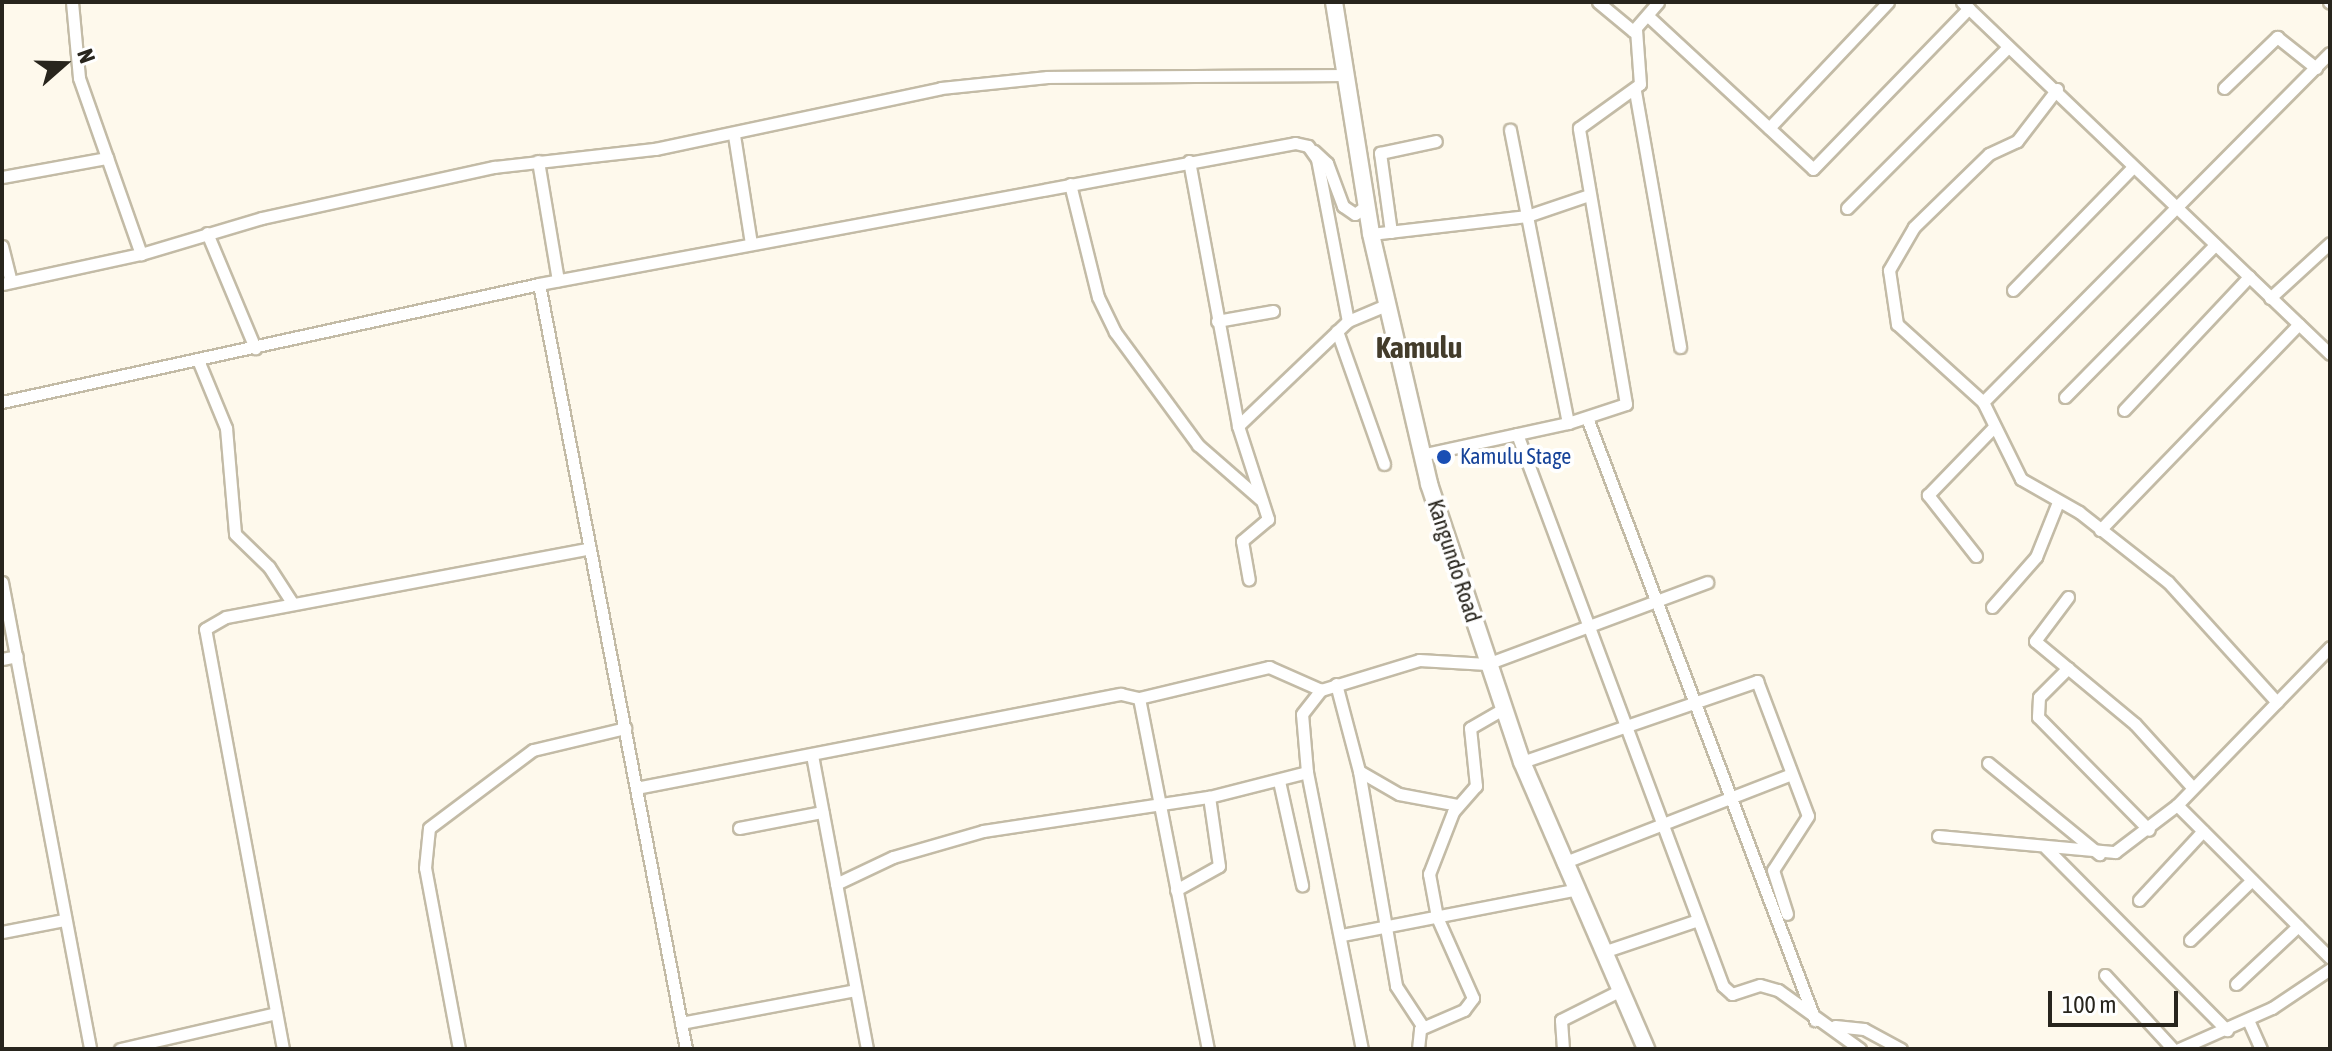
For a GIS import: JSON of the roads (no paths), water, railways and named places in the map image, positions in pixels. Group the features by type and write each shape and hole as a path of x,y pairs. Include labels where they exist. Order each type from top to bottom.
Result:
{"highway":[{"name":"Kangundo Road","path":"1334,2 1342,75 1371,234 1421,455 1487,664 1522,762 1573,890 1606,951 1646,1049"}],"street":[{"path":"72,2 79,78 141,254"},
{"path":"1598,2 1636,30"},
{"path":"1658,2 1636,30 1635,91 1680,347"},
{"path":"1769,128 1888,2"},
{"path":"1648,16 1816,168 1966,5 2330,354"},
{"path":"2224,88 2277,37 2316,68"},
{"path":"1847,208 2008,47"},
{"path":"1983,402 2330,53"},
{"path":"2,246 6,283 141,254 207,233 538,161 734,135 956,86 1047,77 1342,75"},
{"path":"2057,89 2017,141 1989,154 1914,227 1889,270 1897,324 1983,402 2021,479 2100,530 2200,610 2277,702"},
{"path":"1421,455 1568,423 1622,407 1626,399 1589,195 1580,123 1635,91"},
{"path":"1510,130 1568,423"},
{"path":"734,135 751,244"},
{"path":"1391,232 1380,153 1436,141"},
{"path":"2,402 558,280 1295,143 1313,150 1327,163 1343,206 1355,214 1366,206"},
{"path":"1313,150 1348,321"},
{"path":"2,177 107,158"},
{"path":"538,161 558,280"},
{"path":"1189,161 1238,426 1268,519 1242,541 1249,579"},
{"path":"2013,290 2133,167"},
{"path":"1070,184 1098,297 1115,332 1198,445 1263,502"},
{"path":"1371,234 1527,216 1589,195"},
{"path":"207,233 255,348"},
{"path":"2270,298 2330,243"},
{"path":"2065,397 2215,245"},
{"path":"2124,410 2249,277"},
{"path":"539,284 686,1049"},
{"path":"1238,426 1348,321 1386,305"},
{"path":"1217,321 1273,311"},
{"path":"2100,530 2299,324"},
{"path":"1337,331 1384,464"},
{"path":"198,360 226,428 235,534 269,567 293,604"},
{"path":"1587,418 1692,703 1816,1022"},
{"path":"1976,556 1928,495 1994,427"},
{"path":"1517,434 1591,629 1624,729 1727,991 1769,986 1816,1022 1864,1029 1901,1049"},
{"path":"1992,607 2036,557 2058,502"},
{"path":"283,1049 205,629 293,604 590,548"},
{"path":"2,582 90,1049"},
{"path":"1362,1049 1342,935 1307,772 1302,714 1321,690 1336,684 1419,660 1487,664 1591,629 1707,582"},
{"path":"2068,597 2035,641 2135,724 2193,788"},
{"path":"1938,836 2100,854 2149,830 2328,654"},
{"path":"2,659 17,656"},
{"path":"636,788 1121,694 1139,698 1269,667 1321,690"},
{"path":"2068,668 2039,697 2038,717 2149,830"},
{"path":"1522,762 1757,681 1809,820 1773,870 1760,879"},
{"path":"1336,684 1359,771 1396,986 1423,1027 1418,1049"},
{"path":"1139,698 1208,1049"},
{"path":"1423,1027 1464,1010 1473,998 1437,917 1429,874 1457,805 1477,782 1470,728 1503,709"},
{"path":"459,1049 425,868 429,828 533,750 625,728"},
{"path":"812,755 867,1049"},
{"path":"1988,763 2100,854"},
{"path":"1359,771 1399,794 1457,805"},
{"path":"836,884 893,857 983,831 1209,797 1307,772"},
{"path":"1563,863 1791,774"},
{"path":"1279,781 1302,885"},
{"path":"1176,890 1219,866 1209,797"},
{"path":"2177,805 2330,958"},
{"path":"739,828 822,812"},
{"path":"2139,900 2203,831"},
{"path":"2046,848 2227,1030"},
{"path":"1773,870 1787,914"},
{"path":"2190,940 2252,880"},
{"path":"1342,935 1573,890"},
{"path":"2,932 64,920"},
{"path":"1606,951 1698,920"},
{"path":"2236,984 2298,926"},
{"path":"2105,975 2176,1049 2248,1020 2328,974"},
{"path":"681,1023 855,990"},
{"path":"1563,1049 1561,1020 1621,990"},
{"path":"120,1049 276,1013"},
{"path":"2248,1020 2261,1049"},
{"path":"1830,1025 1860,1049"}],"place":[{"name":"Kamulu Stage","path":"1444,457"}],"district":[{"name":"Kamulu","path":"1419,347"}]}
